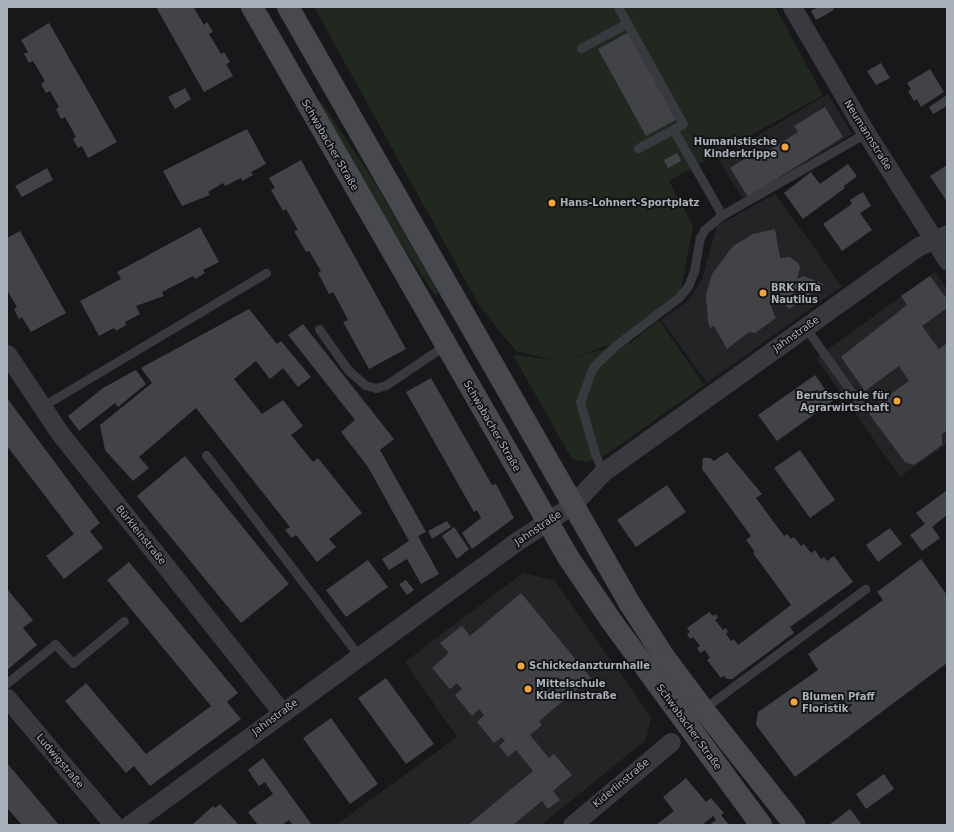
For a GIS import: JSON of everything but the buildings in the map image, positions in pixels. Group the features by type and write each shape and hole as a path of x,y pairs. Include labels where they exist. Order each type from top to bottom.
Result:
{"main road":[{"name":"Schwabacher Straße","path":"252,7 547,521 612,622 761,825"},
{"path":"288,7 630,604 665,658 703,709 795,825"}],"street":[{"name":"Neumannstraße","path":"792,7 866,133 940,237 947,260"},
{"name":"Jahnstraße","path":"129,825 282,712 547,521 572,505 603,472 919,246 940,237"},
{"name":"Bürkleinstraße","path":"7,354 41,407 282,712"},
{"name":"Ludwigstraße","path":"7,695 114,825"},
{"name":"Kiderlinstraße","path":"572,825 671,742"}],"lane":[{"path":"618,7 683,124 638,148"},
{"path":"581,48 627,23"},
{"path":"673,129 722,215"},
{"path":"603,472 595,454 580,402 585,382 593,367 681,294 694,272 700,238 704,230 722,215 866,133"},
{"path":"41,407 266,273"},
{"path":"805,327 862,407"},
{"path":"319,329 348,370 365,385 376,388 386,385 445,345"},
{"path":"206,455 360,656"},
{"path":"703,709 865,589"},
{"path":"7,695 55,644 73,663 124,621"}],"shaded area":[{"name":"Hans-Lohnert-Sportplatz","path":"314,7 775,7 823,95 669,181 693,226 681,290 618,342 571,358 632,342 659,320 704,385 607,454 587,462 572,459 513,355 554,360 516,351 480,307"},
{"name":"Humanistische Kinderkrippe","path":"828,94 852,134 744,201 718,159"},
{"path":"320,100 374,181 439,293 435,295 394,233 317,102"},
{"name":"BRK KiTa Nautilus","path":"775,194 842,286 707,383 661,320 689,300 702,279 717,226"},
{"name":"Berufsschule für Agrarwirtschaft","path":"935,272 947,289 947,444 900,477 816,358"},
{"name":"Mittelschule Kiderlinstraße","path":"523,573 554,580 651,717 646,740 541,825 336,825 457,737 405,662"}],"place":[{"name":"Humanistische Kinderkrippe","path":"785,147"},
{"name":"Hans-Lohnert-Sportplatz","path":"552,203"},
{"name":"BRK KiTa Nautilus","path":"763,293"},
{"name":"Berufsschule für Agrarwirtschaft","path":"897,401"},
{"name":"Schickedanzturnhalle","path":"521,666"},
{"name":"Mittelschule Kiderlinstraße","path":"528,689"},
{"name":"Blumen Pfaff Floristik","path":"794,702"}]}
